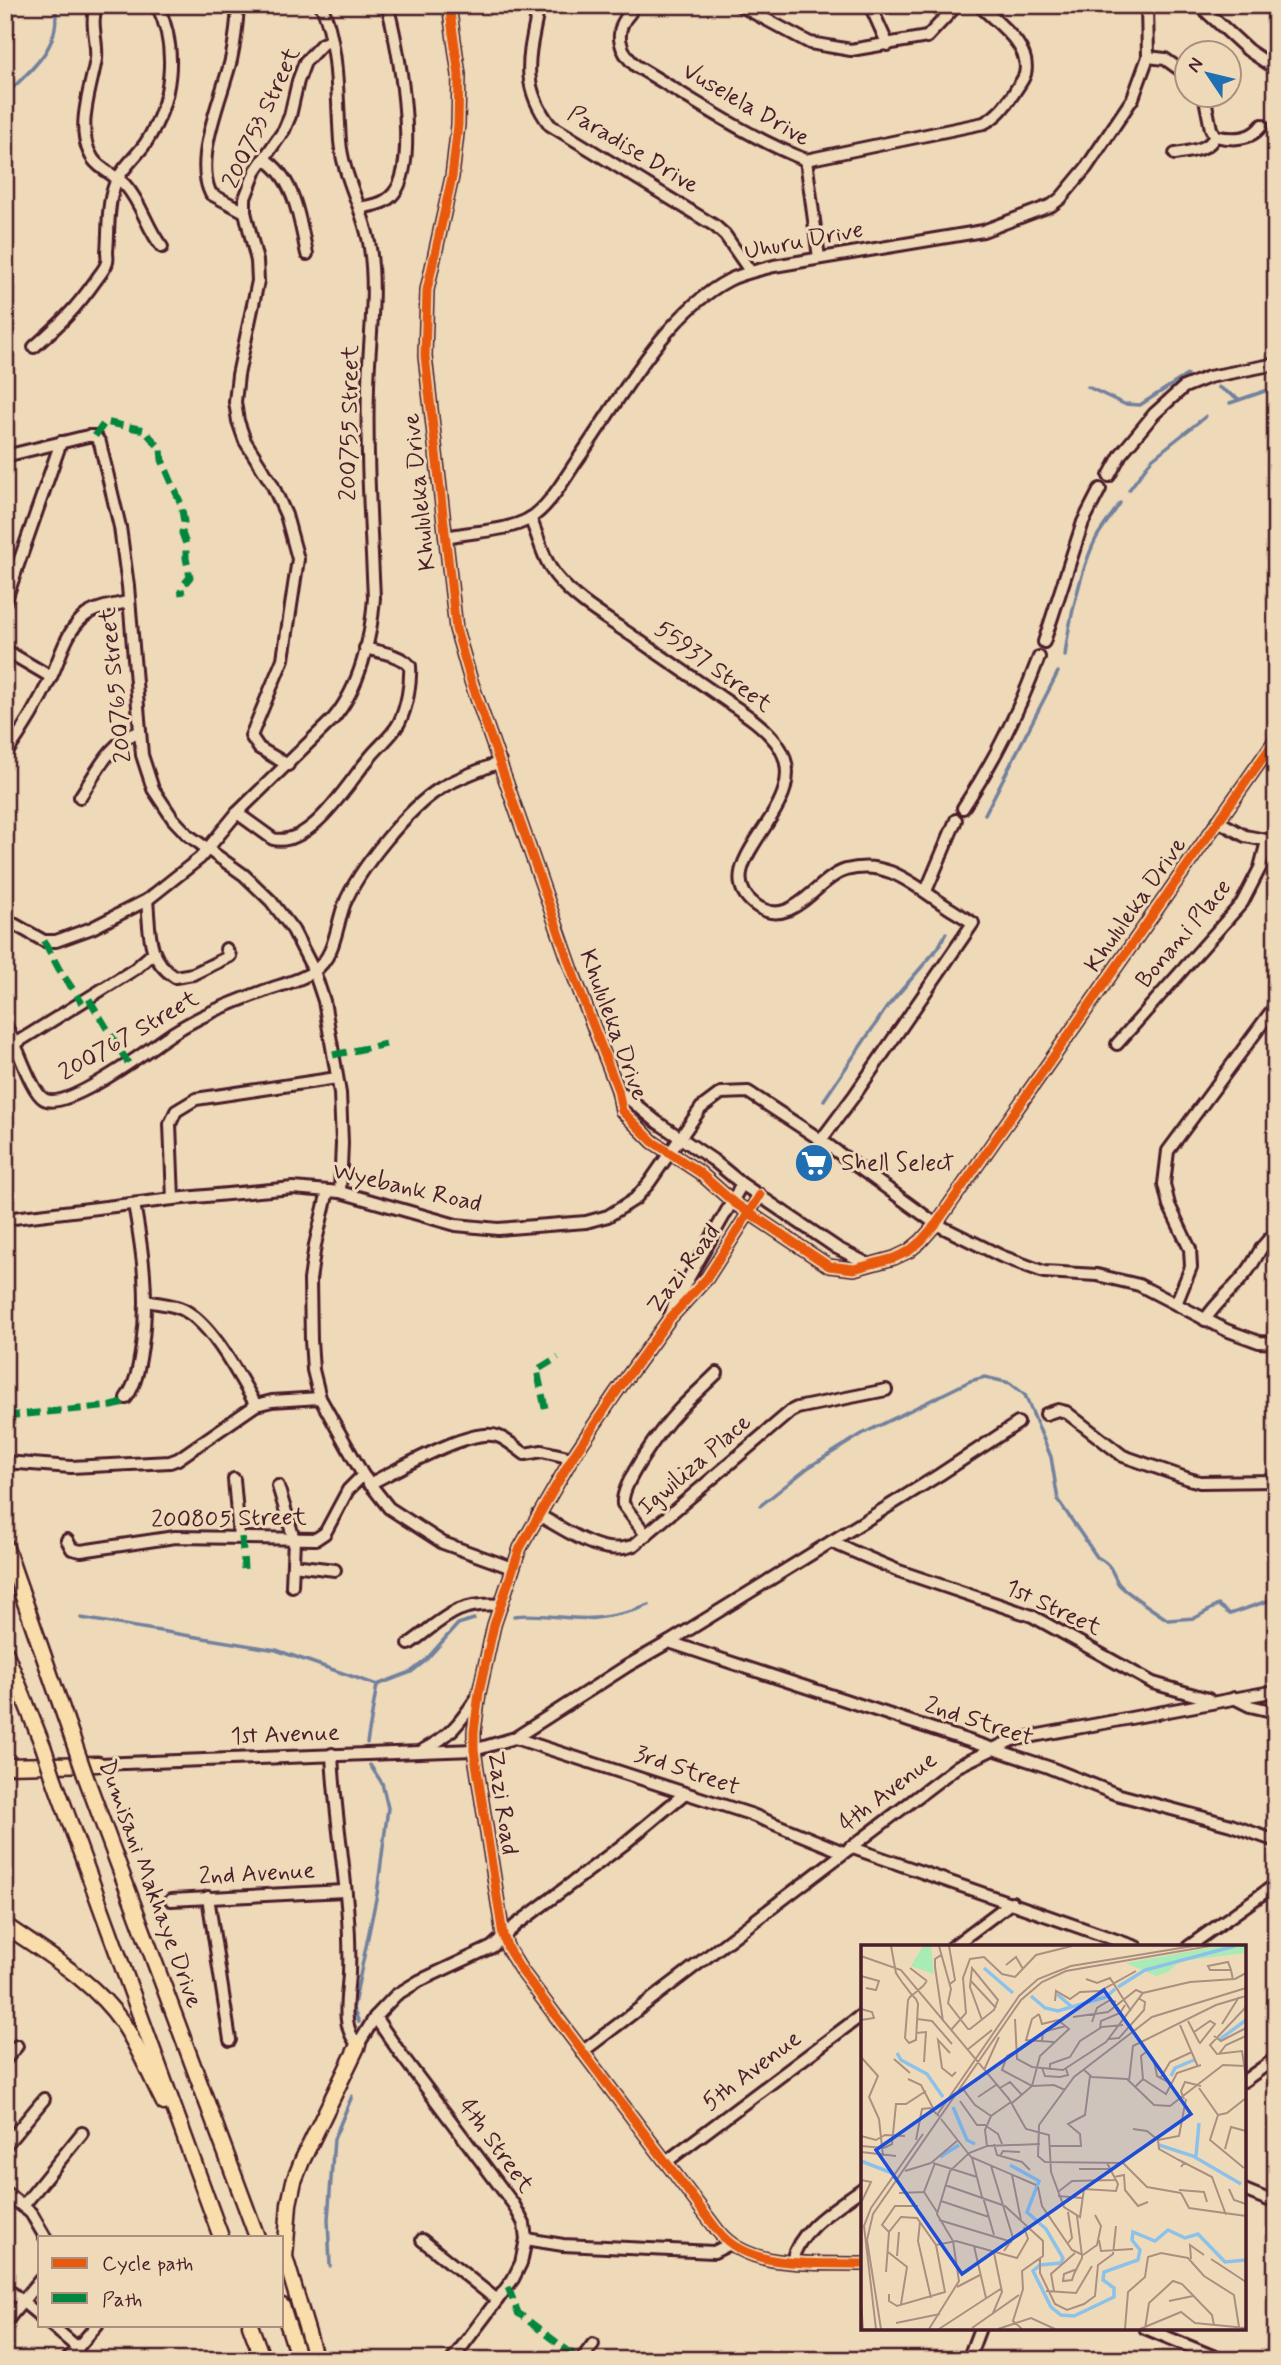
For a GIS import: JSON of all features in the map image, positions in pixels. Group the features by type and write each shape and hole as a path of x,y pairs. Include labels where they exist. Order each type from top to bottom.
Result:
{"main road":[{"name":"Dumisani Makhaye Drive","path":"5,1545 85,1776 257,2236"},
{"path":"5,1651 43,1746 221,2236"},
{"path":"7,1763 98,1763"},
{"path":"5,1925 72,1972 102,1997 121,2021 147,2067 194,2164"},
{"path":"316,2360 285,2258 289,2204 302,2161 358,2045"},
{"path":"284,2312 299,2360"},
{"path":"250,2326 263,2360"}],"street":[{"path":"97,5 93,18 96,55 85,121 86,140 93,161 118,179 132,194 162,247"},
{"path":"34,347 71,314 107,262 110,204 118,179 147,141 169,83 172,63 170,48 157,5"},
{"path":"238,5 238,25 209,142 204,174 211,194 245,212"},
{"name":"200755 Street","path":"5,919 44,941 56,941 92,928 147,900 184,873 246,803 288,765 345,706 357,677 372,624 374,598 368,384 373,283 370,246 340,143 340,106 327,17 321,5"},
{"path":"360,208 384,202 393,195 404,171 405,134 401,81 396,38 387,5"},
{"name":"Khululeka Drive","path":"449,5 459,75 458,125 452,177 433,259 425,322 426,367 459,646 574,976 618,1090 622,1111 653,1142 699,1172 748,1213 829,1266 853,1269 909,1251 936,1224 1276,739"},
{"name":"Paradise Drive","path":"540,5 528,70 530,90 537,108 550,125 715,226 725,235 750,271"},
{"path":"739,5 810,43 851,50 927,37 957,5"},
{"path":"870,5 888,45"},
{"path":"806,160 984,123 994,118 1024,77 1026,64 1022,50 979,5"},
{"name":"Uhuru Drive","path":"446,537 509,526 530,518 542,508 676,321 692,305 719,286 750,271 983,231 1052,205 1071,187 1127,109 1143,76 1148,57 1147,5"},
{"path":"1199,5 1248,50 1276,69"},
{"name":"Vuselela Drive","path":"630,13 623,21 619,33 626,58 745,131 775,148 806,160 819,258"},
{"name":"200753 Street","path":"288,765 259,748 251,736 283,659 298,559 286,515 272,484 245,441 235,402 258,281 257,261 245,212 245,198 250,182 290,116 305,62 322,44 331,41"},
{"path":"1148,57 1165,59 1172,64"},
{"path":"1207,108 1215,136 1230,139 1246,137 1262,125"},
{"path":"1175,154 1204,148 1215,136"},
{"path":"264,159 281,172 295,205 307,254"},
{"path":"1108,476 1121,454 1154,414 1184,387 1209,377 1276,364"},
{"name":"200765 Street","path":"61,442 95,436 100,443 120,527 142,755 153,789 173,819 188,835 244,875 271,901 293,930 314,971 324,1001 342,1117 340,1192"},
{"path":"5,456 61,442"},
{"path":"5,602 61,442"},
{"path":"1044,642 1083,522 1100,489"},
{"name":"55937 Street","path":"530,518 547,561 567,588 605,618 754,720 777,743 788,770 786,785 775,812 746,857 741,873 746,894 755,904 767,911 792,909 830,877 864,867 881,868 900,874 973,923 861,1087 821,1140"},
{"path":"5,755 20,734 77,624 98,609 128,602"},
{"path":"237,813 273,839 280,841 304,831 338,800 369,757 390,736 405,706 410,666 405,660 365,648"},
{"path":"5,650 51,677"},
{"path":"963,808 1007,737 1039,657"},
{"path":"80,797 122,740 140,732"},
{"path":"314,971 329,954 353,887 410,814 441,788 500,762"},
{"path":"926,891 956,820"},
{"path":"1218,821 1245,836 1271,842"},
{"name":"Bonani Place","path":"1117,1044 1242,903 1271,842"},
{"path":"147,900 153,953 156,961 175,977 182,977 230,956 226,949"},
{"path":"16,1043 135,969 153,953"},
{"name":"200767 Street","path":"5,1025 16,1043 34,1090 44,1100 56,1101 90,1087 172,1033 208,1013 314,971"},
{"path":"1176,1304 1191,1267 1190,1249 1169,1205 1164,1184 1168,1151 1276,1004"},
{"path":"173,1199 169,1162 170,1124 172,1117 183,1105 213,1095 337,1078"},
{"name":"Khululeka Drive","path":"618,1090 742,1184 837,1248 868,1264"},
{"name":"Wyebank Road","path":"5,1219 293,1188 340,1192 457,1225 498,1229 586,1223 608,1216 635,1199 701,1108 710,1100 721,1093 748,1092 764,1100 821,1140 936,1224 1000,1256 1044,1272 1097,1275 1139,1285 1244,1337 1259,1342 1276,1343"},
{"name":"Zazi Road","path":"670,1318 675,1302 742,1184"},
{"path":"328,1191 310,1280 313,1370 320,1398 366,1479 389,1508 428,1535 512,1569"},
{"name":"Zazi Road","path":"730,2245 582,2052 509,1950 503,1935 474,1750 474,1732 479,1693 501,1605 512,1569 538,1515 572,1458 670,1318 707,1278 760,1195"},
{"path":"126,1398 136,1380 147,1301 142,1247 134,1204"},
{"path":"1205,1320 1248,1271 1263,1243 1276,1233"},
{"path":"147,1301 176,1306 194,1317 227,1355 256,1405"},
{"path":"646,1535 623,1504 626,1485 667,1424 717,1373"},
{"name":"Igwiliza Place","path":"538,1515 605,1549 615,1550 634,1545 791,1411 886,1390"},
{"path":"5,1462 71,1467 170,1462 256,1405 272,1401 320,1398"},
{"path":"1045,1414 1058,1410 1066,1412 1123,1456 1189,1479 1200,1482 1276,1481"},
{"path":"474,1750 515,1738 1018,1423"},
{"path":"366,1479 452,1443 481,1435 496,1435 525,1454 541,1451 572,1458"},
{"path":"234,1479 239,1537"},
{"name":"200805 Street","path":"67,1540 69,1546 75,1550 93,1551 148,1539 175,1537 316,1539 322,1536 348,1490 366,1479"},
{"path":"278,1486 294,1539 292,1586"},
{"name":"1st Street","path":"831,1542 839,1548 899,1571 1014,1609 1060,1630 1153,1683 1216,1700"},
{"path":"293,1564 335,1570"},
{"path":"409,1644 442,1618 462,1607 483,1603 501,1605"},
{"name":"2nd Street","path":"669,1642 1048,1767 1116,1794 1231,1825 1276,1841"},
{"name":"4th Avenue","path":"582,2052 958,1766 1012,1740 1216,1700 1276,1691"},
{"path":"421,1751 457,1727 479,1693"},
{"path":"1234,1698 1250,1706 1276,1712"},
{"name":"3rd Street","path":"515,1738 750,1814 846,1850 1012,1902 1130,1945"},
{"name":"1st Avenue","path":"98,1763 474,1750"},
{"path":"332,1754 349,1940 345,2011 353,2040 358,2045 376,2017 396,1995 492,1947 503,1935 624,1844 684,1794"},
{"path":"1191,1945 1276,1884"},
{"name":"2nd Avenue","path":"171,1900 344,1891"},
{"path":"208,1897 230,2039"},
{"path":"955,1945 1012,1902"},
{"name":"5th Avenue","path":"666,2162 861,2016"},
{"name":"4th Street","path":"376,2017 514,2205 524,2224 526,2239"},
{"path":"5,2060 17,2046"},
{"path":"1246,2080 1276,2058"},
{"path":"5,2146 44,2099"},
{"path":"23,2206 82,2133"},
{"path":"792,2261 795,2249 810,2230 861,2190"},
{"path":"1246,2190 1276,2203"},
{"path":"5,2192 37,2221 44,2236"},
{"path":"422,2239 497,2300"},
{"path":"452,2360 518,2271 526,2239 563,2245 714,2252 730,2245 753,2255 792,2261 861,2264"},
{"path":"5,2323 38,2283"},
{"path":"5,2287 38,2314"},
{"path":"52,2326 78,2348"},
{"path":"67,2360 96,2326"},
{"path":"968,2360 979,2330"},
{"path":"1150,2330 1222,2360"},
{"path":"581,2360 593,2344"}],"waterway":[{"path":"5,95 43,56 54,33 55,5"},
{"path":"1088,387 1124,404 1140,405 1187,375"},
{"path":"1218,387 1239,399"},
{"path":"1230,403 1265,391 1276,394"},
{"path":"1129,490 1152,459 1206,416"},
{"path":"1065,656 1073,611 1092,546 1120,503"},
{"path":"985,814 1058,672"},
{"path":"824,1100 887,1007 938,948 946,933"},
{"path":"760,1506 809,1467 862,1434 970,1381 985,1377 1010,1383 1025,1395 1051,1457 1058,1500 1097,1557 1109,1565 1118,1583 1127,1591 1168,1620 1195,1618 1218,1605 1230,1614 1276,1598"},
{"path":"514,1616 596,1618 649,1605"},
{"path":"81,1618 276,1650 377,1685 411,1672 425,1661 458,1624 474,1619"},
{"path":"367,1743 377,1685"},
{"path":"359,2022 353,2009 377,1894 388,1808 382,1783 370,1765"},
{"path":"330,2266 328,2219 334,2139 352,2096"}],"marked path":[{"path":"95,436 105,422 144,430 161,449 162,460 181,504 184,522 182,533 190,577 181,588 182,595"},
{"path":"44,941 82,1003"},
{"path":"89,999 128,1063"},
{"path":"333,1055 386,1044"},
{"path":"545,1408 537,1370 558,1357"},
{"path":"5,1416 112,1406 120,1404 126,1398"},
{"path":"242,1537 244,1569"},
{"path":"508,2287 518,2313 580,2360"}],"cycle path":[{"path":"449,5 459,75 458,125 452,177 427,290 425,356 456,629 471,681 574,976 618,1090 622,1111 653,1142 699,1172 733,1202 829,1266 854,1269 909,1251 936,1224 1276,739"},
{"path":"760,1195 707,1278 670,1318 615,1394 572,1458 520,1548 494,1625 479,1693 474,1750 503,1935 521,1970 718,2231 731,2244 747,2253 785,2262 861,2264"}],"place":[{"name":"Shell Select","path":"814,1163"}]}
